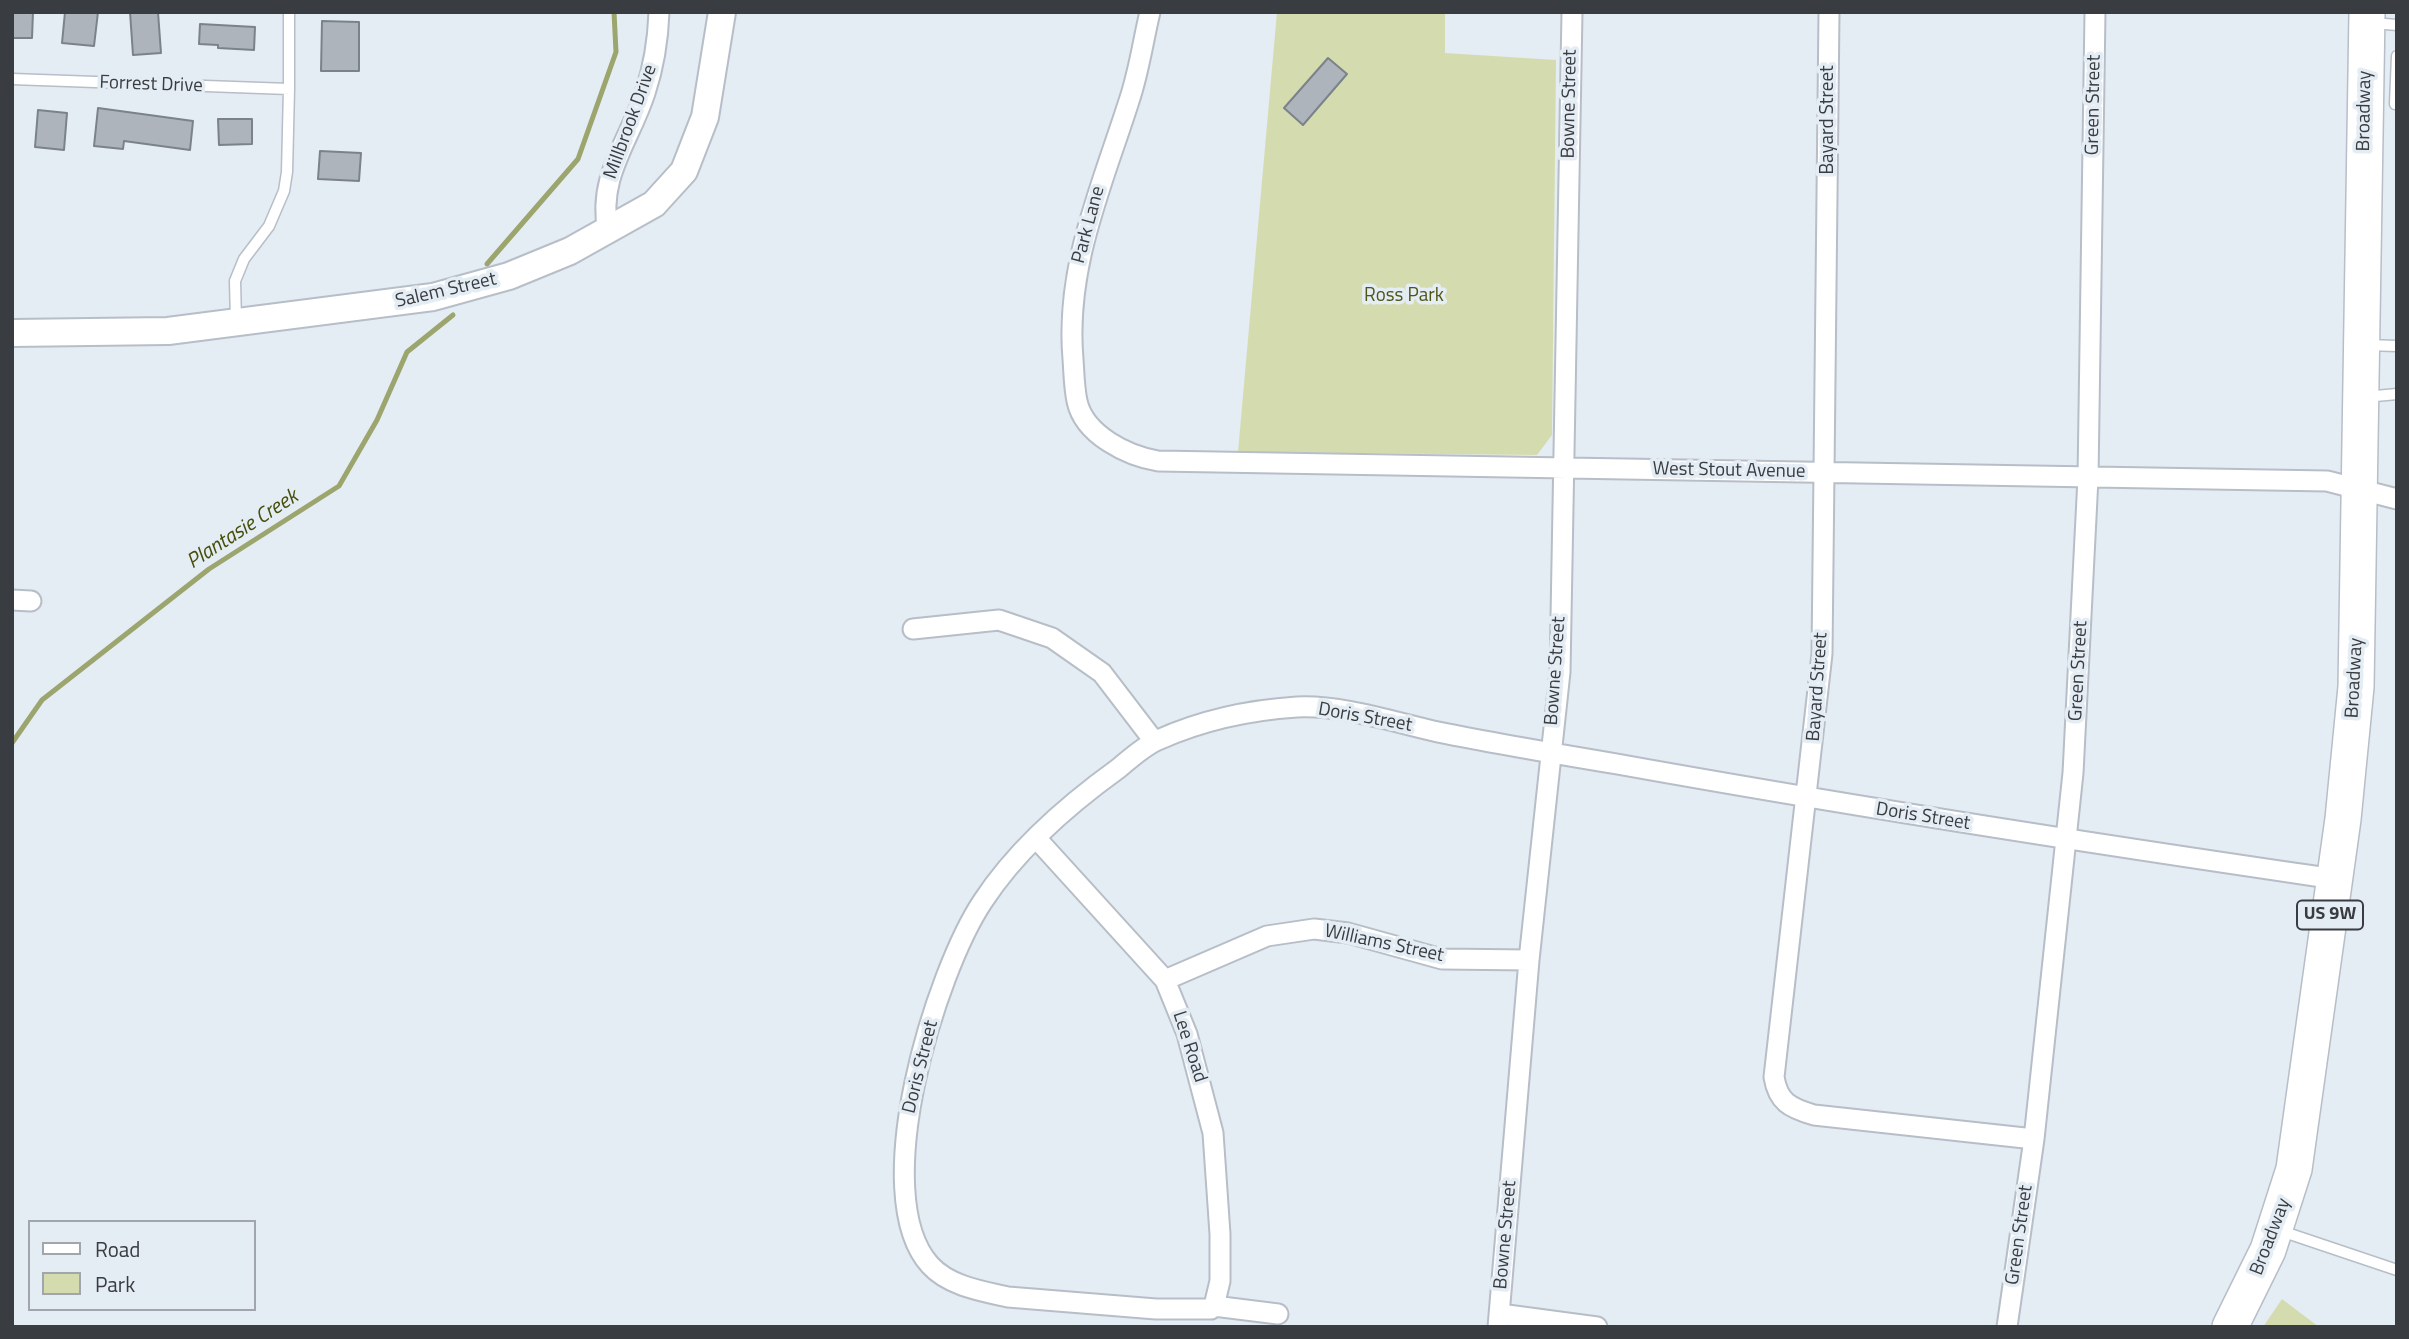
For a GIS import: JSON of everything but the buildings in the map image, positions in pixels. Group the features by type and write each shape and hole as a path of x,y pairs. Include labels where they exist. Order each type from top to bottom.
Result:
{"highway":[{"name":"Broadway","path":"2230,1327 2259,1273 2276,1230 2294,1169 2335,879 2356,687 2362,345 2384,105 2377,20"}],"street":[{"name":"Millbrook Drive","path":"608,232 603,208 611,173 645,95 658,48 659,12"},
{"name":"Salem Street","path":"12,333 168,331 335,312 459,292 539,264 608,232 654,204 684,171 705,117 722,12"},
{"name":"Park Lane","path":"1101,435 1088,422 1077,404 1071,334 1073,289 1091,207 1130,98 1150,12"},
{"name":"Bowne Street","path":"1499,1320 1529,960 1560,672 1561,467 1572,12"},
{"name":"Bayard Street","path":"1829,12 1822,654 1808,799 1774,1077 1782,1102 1793,1109 1814,1115 2034,1139"},
{"name":"Green Street","path":"2007,1327 2034,1139 2067,841 2088,478 2095,12"},
{"name":"West Stout Avenue","path":"1101,435 1137,458 1158,461 2327,481 2397,499"},
{"path":"913,629 999,620 1052,638 1102,673 1154,741"},
{"name":"Doris Street","path":"1279,1314 1214,1306 1211,1309 1156,1309 1008,1297 984,1292 950,1280 928,1263 906,1209 903,1161 923,1052 959,942 984,898 1036,838 1099,782 1154,741 1231,716 1299,707 1336,710 1808,799 2067,841 2335,879"},
{"name":"Lee Road","path":"1036,838 1165,980 1187,1034 1213,1133 1220,1234 1220,1281 1214,1306"},
{"name":"Williams Street","path":"1165,980 1267,936 1314,929 1348,933 1442,959 1529,960"},
{"path":"1499,1320 1597,1327"}],"lane":[{"path":"236,322 234,281 244,259 268,226 284,191 287,172 289,12"},
{"path":"2384,105 2397,56"},
{"name":"Forrest Drive","path":"12,79 289,89"},
{"path":"2362,345 2397,346"},
{"path":"2361,397 2397,394"},
{"path":"2276,1230 2397,1270"}],"green space":[{"name":"Ross Park","path":"1277,12 1445,12 1445,53 1556,60 1552,435 1537,455 1238,452"},
{"path":"2282,1299 2319,1327 2263,1327"}],"waterway":[{"name":"Plantasie Creek","path":"487,264 578,159 616,52 614,12"},
{"name":"Plantasie Creek","path":"12,743 42,700 209,569 339,486 377,420 407,352 453,315"}]}
